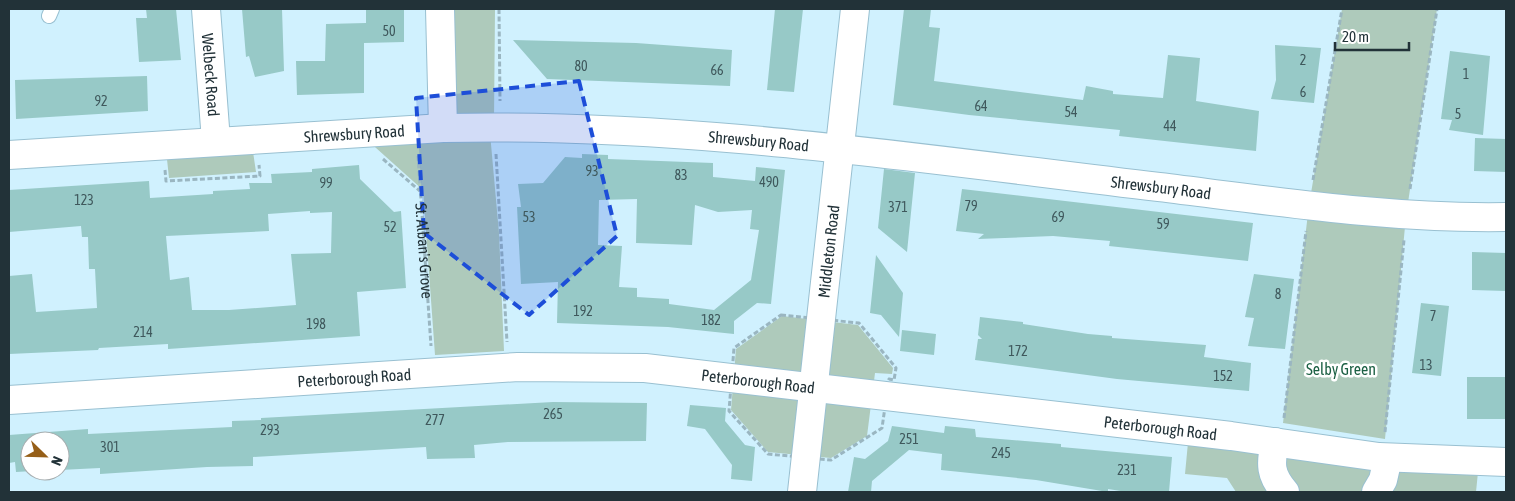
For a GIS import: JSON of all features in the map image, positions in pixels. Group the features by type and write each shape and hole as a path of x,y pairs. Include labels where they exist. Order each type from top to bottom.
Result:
{"street":[{"name":"Welbeck Road","path":"206,9 216,141"},
{"path":"440,9 443,128"},
{"name":"Middleton Road","path":"802,492 855,9"},
{"name":"Shrewsbury Road","path":"9,155 443,128 497,127 634,131 719,136 840,149 1406,216 1506,217"},
{"name":"Peterborough Road","path":"9,400 509,368 645,368 813,386 1275,442 1383,458 1506,462"},
{"path":"1275,442 1271,462 1276,482 1284,492"},
{"path":"1376,492 1383,480 1383,458"}],"path":[{"path":"499,9 497,127 509,368"},
{"path":"1383,458 1406,216 1437,9"},
{"name":"St. Alban's Grove","path":"416,130 433,372"},
{"path":"355,133 420,191"}],"highlighted area":[{"path":"579,81 617,236 529,315 424,233 416,98"}],"green space":[{"path":"445,9 495,9 494,120 450,119"},
{"name":"Selby Green","path":"1342,9 1437,9 1406,216 1385,439 1283,423 1309,205"},
{"path":"490,133 499,233 504,351 435,355 423,190 366,139"},
{"path":"252,145 256,172 169,178 166,150"},
{"path":"782,316 858,325 893,368 892,374 875,373 867,436 831,458 768,452 731,410 736,349"},
{"path":"1189,432 1479,462 1476,492 1236,492 1227,478 1185,474"}],"building":[{"path":"146,9 176,9 181,60 139,62 136,18 147,18"},
{"path":"242,9 282,9 284,71 255,77 249,56 246,57"},
{"path":"366,9 404,9 404,42 364,43 364,93 297,95 296,61 325,61 326,24 366,23"},
{"path":"775,9 803,9 794,92 767,90"},
{"path":"904,9 931,9 929,27 940,28 934,81 1083,100 1086,86 1113,91 1113,94 1163,98 1168,55 1200,58 1196,101 1259,111 1256,151 1119,136 1120,130 969,115 893,105"},
{"path":"513,40 636,43 732,50 730,86 547,79"},
{"path":"1275,45 1321,48 1314,103 1271,99 1276,80"},
{"path":"1450,51 1490,56 1483,135 1449,130 1452,120 1441,119"},
{"path":"147,76 148,111 16,119 15,80"},
{"path":"1475,138 1506,139 1506,172 1474,171"},
{"path":"582,154 608,155 608,159 713,163 713,177 755,181 756,167 785,170 771,304 757,303 734,321 734,334 668,327 557,323 558,282 521,284 517,207 521,207 518,184 543,183 565,157 582,158","holes":["637,199 636,243 692,245 695,205 718,212 752,210 750,229 759,230 751,280 714,310 669,304 669,299 637,297 637,288 619,287 622,246 598,245 599,200"]},
{"path":"359,165 360,179 394,212 401,211 406,288 357,292 360,336 168,349 168,344 99,348 98,350 9,354 9,276 32,274 36,312 97,308 95,269 89,269 88,237 82,237 81,226 9,232 9,190 149,181 150,198 213,194 213,191 250,189 249,183 272,183 271,174 312,172 312,169","holes":["310,211 310,213 332,212 331,253 291,254 296,305 229,310 192,310 189,277 170,280 166,236 269,231 268,214"]},
{"path":"884,169 915,173 907,252 878,228"},
{"path":"962,189 1253,223 1248,261 1109,246 1110,241 1053,236 978,239 984,234 956,231"},
{"path":"1472,252 1506,253 1506,291 1472,290"},
{"path":"876,255 903,293 899,337 881,315 870,313"},
{"path":"1254,274 1294,279 1285,349 1248,346 1254,318 1245,317"},
{"path":"1421,303 1449,306 1441,376 1412,373"},
{"path":"980,317 1112,336 1112,338 1206,345 1204,357 1251,363 1249,391 1117,379 975,360 978,339 982,339 978,335"},
{"path":"902,330 936,334 934,355 900,351"},
{"path":"1467,377 1506,377 1506,419 1467,419"},
{"path":"553,402 647,403 646,441 508,442 474,445 475,458 427,459 426,447 253,457 253,466 100,474 100,468 70,470 70,431 62,431 88,429 88,434 232,427 232,421 261,420 261,418"},
{"path":"690,405 726,408 725,421 745,445 755,447 752,481 731,479 732,465 705,429 687,426"},
{"path":"892,426 944,433 945,426 975,429 976,437 1061,444 1061,447 1172,457 1169,492 1127,492 1108,489 1108,492 1036,480 941,470 942,454 909,450 872,481 871,492 848,492 854,457 865,459 888,441"},
{"path":"20,434 20,472 16,472 15,462 9,463 9,435"}]}
